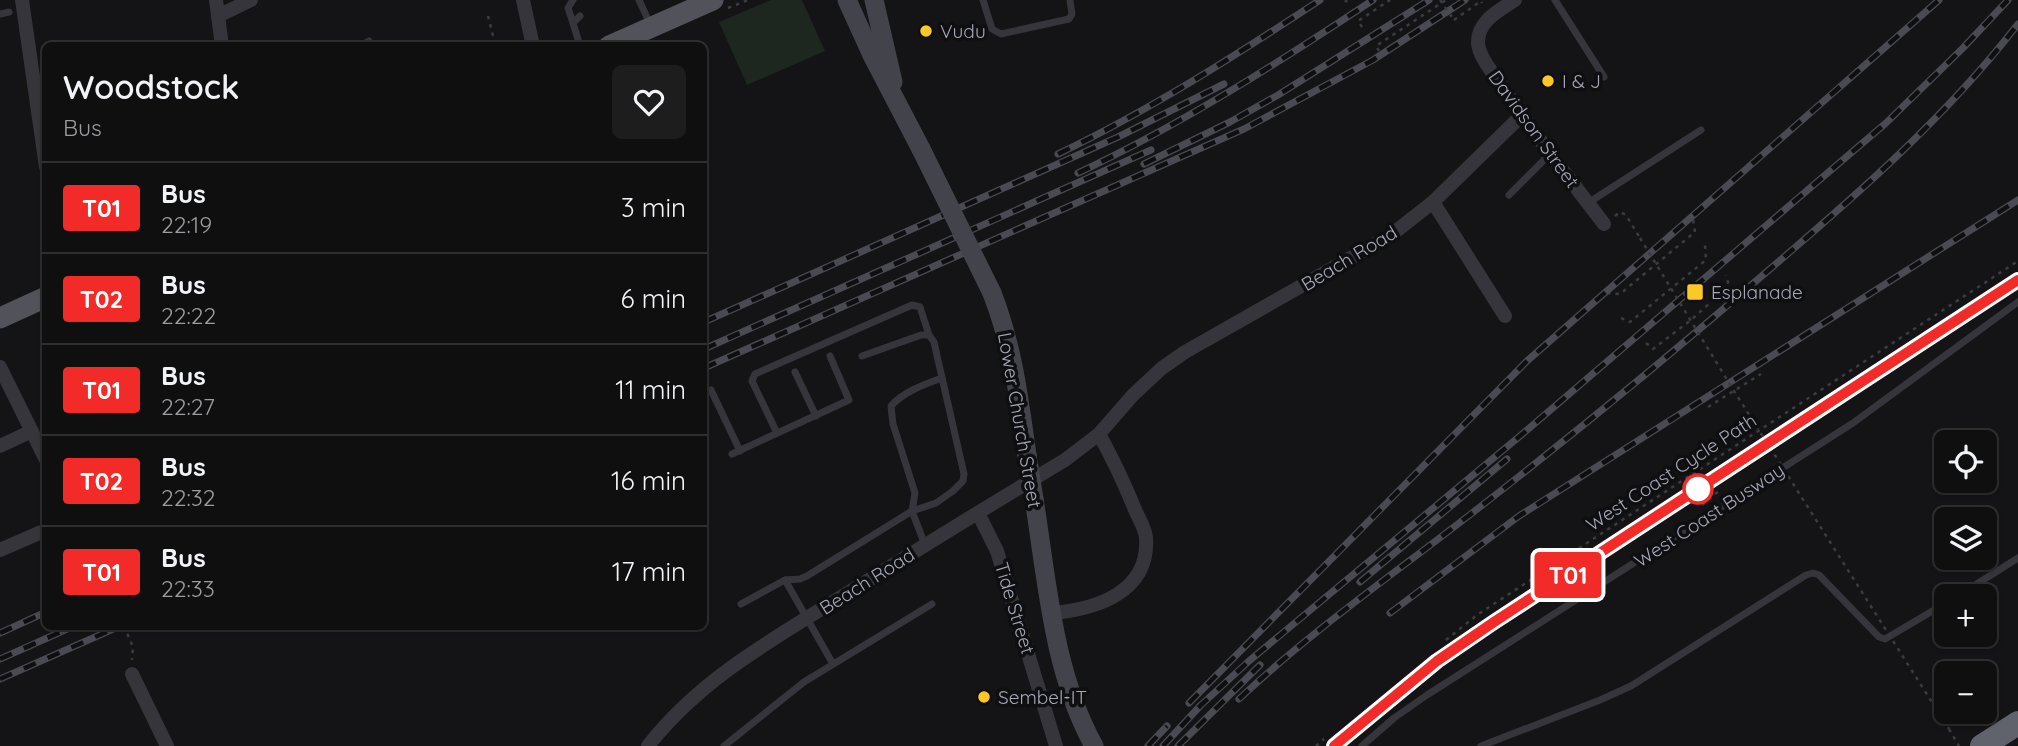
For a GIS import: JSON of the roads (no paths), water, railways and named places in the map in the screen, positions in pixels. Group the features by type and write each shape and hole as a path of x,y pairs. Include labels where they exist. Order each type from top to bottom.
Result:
{"highway":[{"path":"1983,746 2018,723"}],"main road":[{"path":"618,42 689,5 713,0"},
{"name":"Lower Church Street","path":"847,0 992,293 1004,324 1013,358 1053,613 1068,682 1094,746"},
{"name":"Lower Church Street","path":"874,0 900,110"},
{"path":"0,318 42,299"}],"street":[{"path":"22,0 41,111"},
{"path":"216,0 221,42"},
{"path":"218,16 251,0"},
{"path":"523,0 532,42"},
{"name":"Davidson Street","path":"1515,0 1496,12 1480,30 1478,44 1485,61 1521,116 1604,224"},
{"name":"Beach Road","path":"649,746 678,712 713,680 807,617 1065,460 1099,434 1133,395 1162,368 1185,352 1404,226 1433,202 1521,116"},
{"path":"1433,202 1505,316"},
{"path":"0,367 42,452"},
{"path":"0,446 32,431"},
{"path":"1053,613 1082,611 1125,590 1145,557 1146,534 1120,472 1099,434"},
{"name":"Tide Street","path":"978,513 997,551 1056,746"},
{"path":"0,550 42,532"},
{"path":"132,674 167,746"}],"lane":[{"path":"573,0 568,8 579,42"},
{"path":"639,0 651,27"},
{"path":"983,0 992,29 1000,34 1066,20 1071,17 1070,0"},
{"path":"1555,0 1604,77"},
{"path":"573,23 580,16"},
{"path":"1588,203 1700,130"},
{"path":"1509,195 1550,155"},
{"name":"West Coast Busway","path":"1334,746 1437,661 1494,622 2018,280"},
{"name":"West Coast Busway","path":"1362,746 1394,718 1427,695 1853,424 2018,302"},
{"path":"741,604 785,580 807,576 912,511 936,503 963,481 964,474 934,342 920,307 912,305 755,374 752,381 777,433"},
{"path":"862,356 921,335 929,335"},
{"path":"711,390 736,452 849,400 830,356"},
{"path":"795,372 816,416"},
{"path":"925,545 912,511 915,493 891,406 921,386 942,378"},
{"path":"1977,584 2018,558"},
{"path":"1481,746 1632,686 1806,575 1819,575 1879,637 1885,639 1934,610"},
{"path":"785,580 833,664"},
{"path":"724,746 804,682 932,604"}],"railway":[{"path":"1058,154 1192,82 1320,0"},
{"path":"1078,173 1229,92 1373,0"},
{"path":"1144,164 1278,95 1429,0"},
{"path":"707,367 1244,129 1373,60 1465,0"},
{"path":"1189,703 1527,361 1939,0"},
{"path":"1163,746 1201,705 1249,661 1520,436 1886,123 2008,0"},
{"path":"1239,699 1317,632 1614,400 1869,183 1961,91 2018,24"},
{"path":"707,321 1118,137 1224,84"},
{"path":"707,348 1151,150"},
{"path":"1390,613 1519,516 2018,200"},
{"path":"1360,582 1507,459"},
{"path":"0,633 42,614"},
{"path":"0,659 65,630"},
{"path":"0,679 111,630"},
{"path":"1178,746 1260,665"},
{"path":"1148,746 1167,726"}],"place":[{"name":"Vudu","path":"926,31"},
{"name":"I & J","path":"1548,81"},
{"name":"Esplanade","path":"1695,292"},
{"name":"Sembel-IT","path":"984,697"}]}
